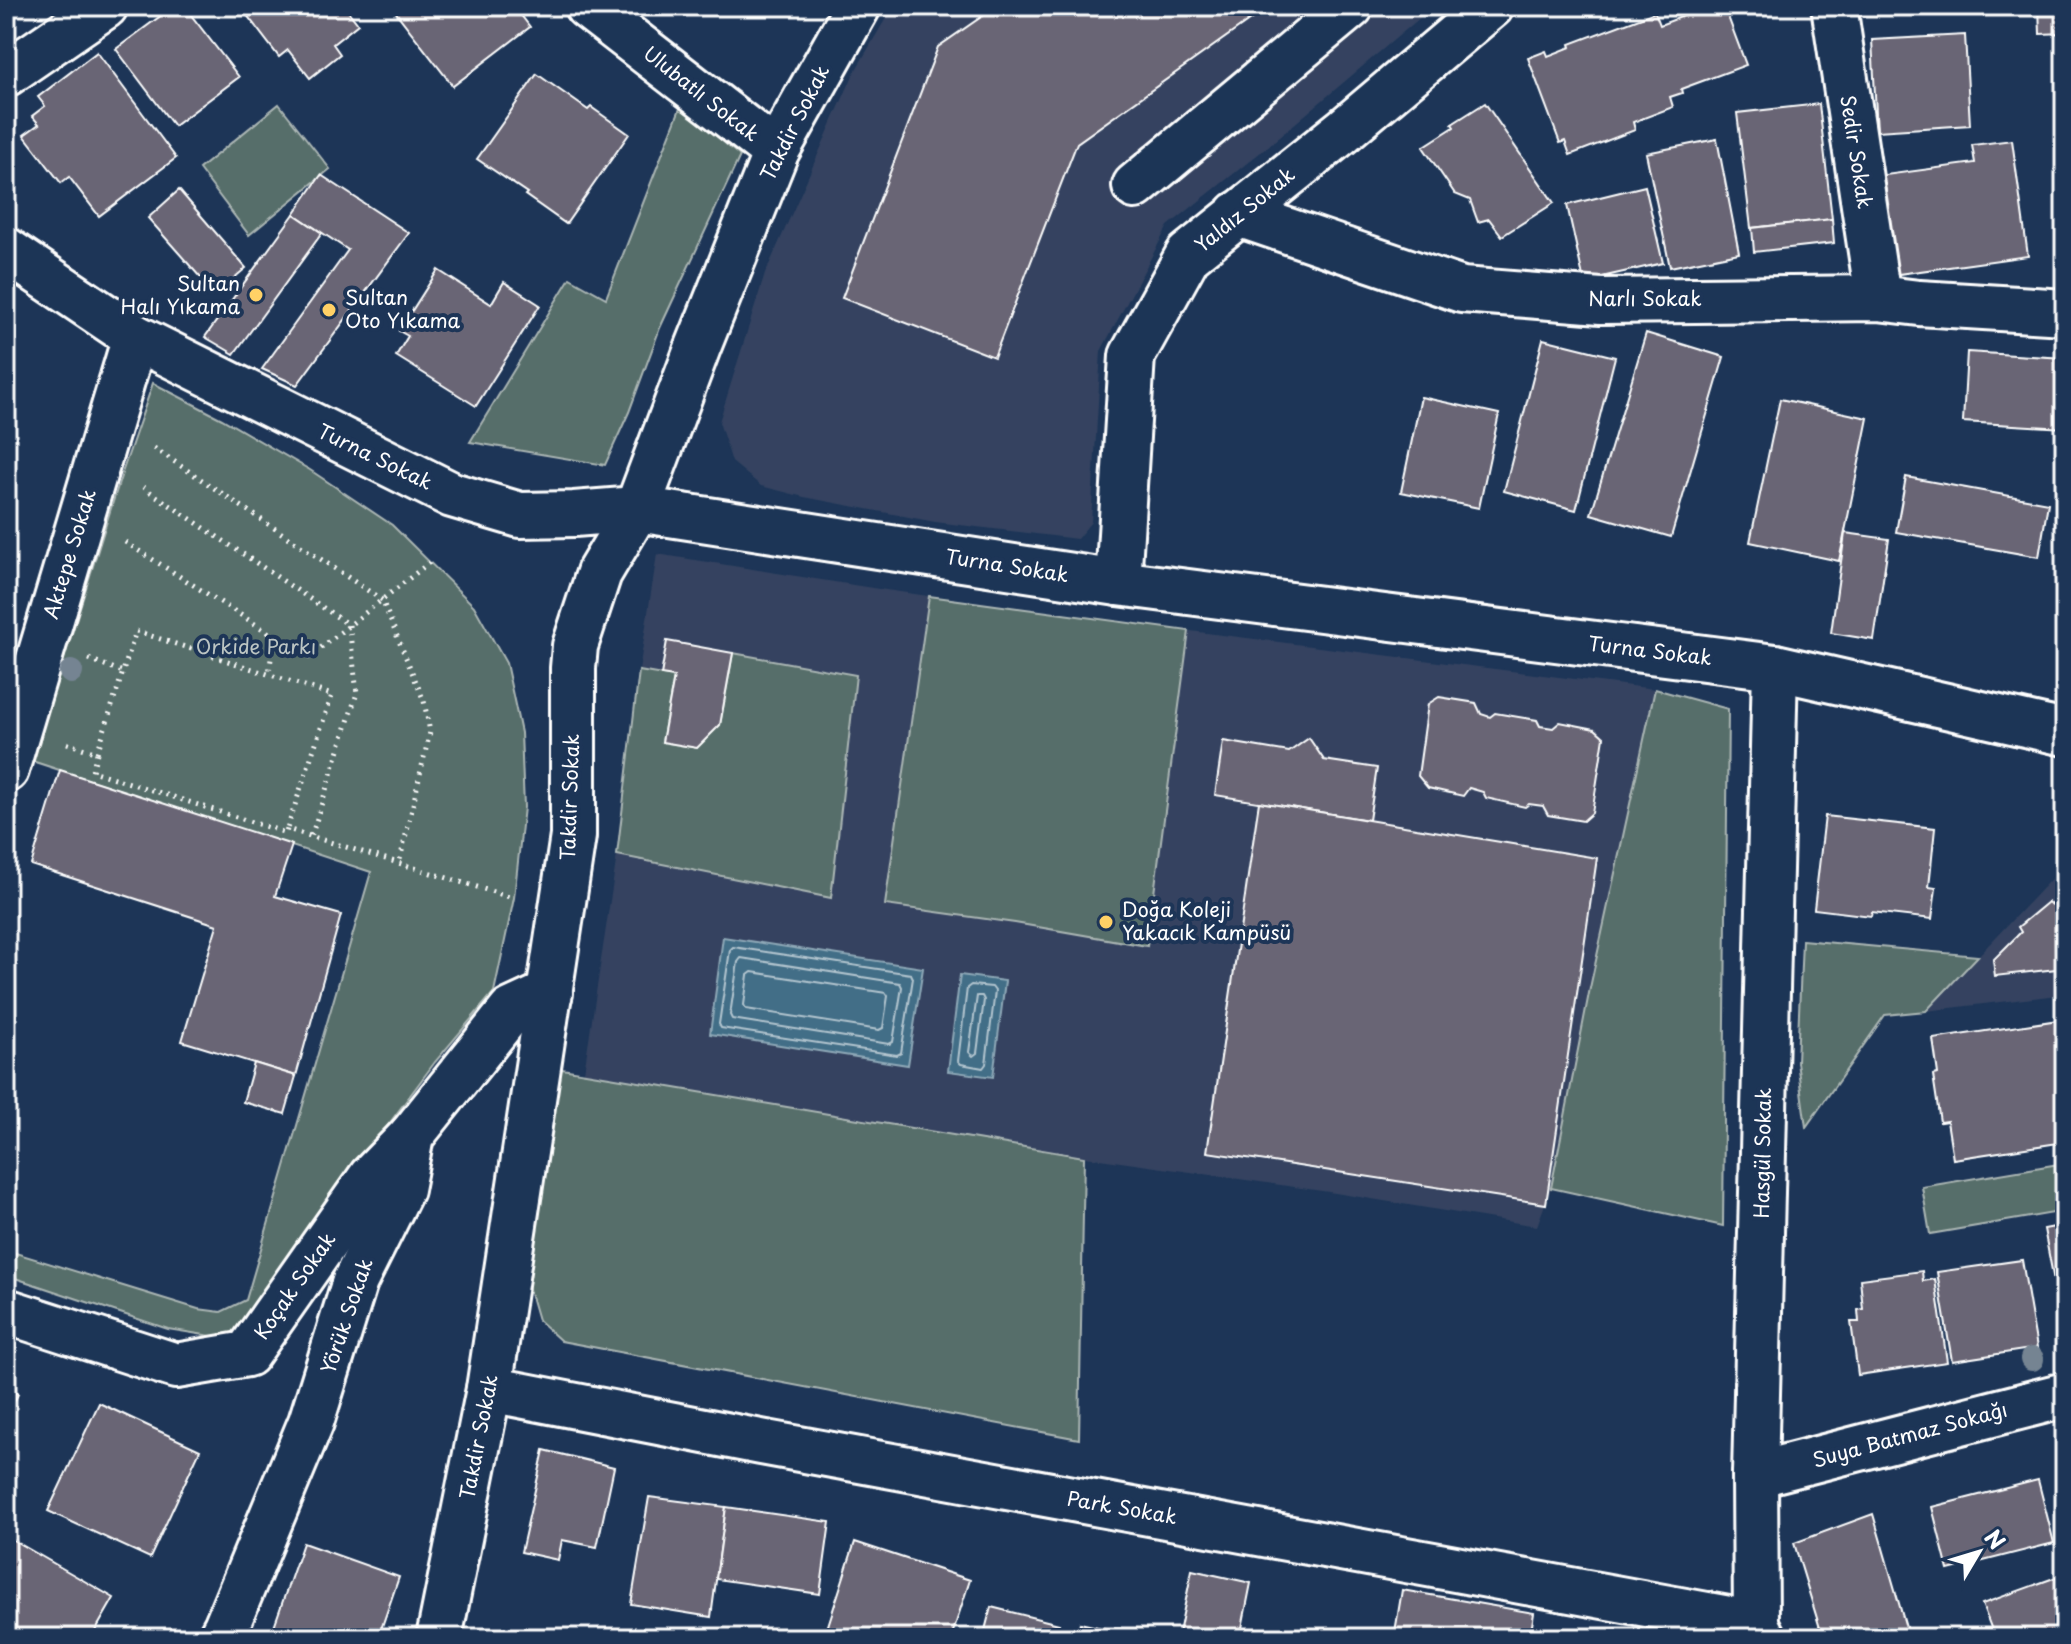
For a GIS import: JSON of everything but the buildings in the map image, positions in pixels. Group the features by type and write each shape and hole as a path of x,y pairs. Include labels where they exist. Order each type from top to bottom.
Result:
{"street":[{"path":"6,74 105,6"},
{"name":"Ulubatlı Sokak","path":"587,6 776,152"},
{"name":"Takdir Sokak","path":"439,1638 489,1389 573,836 575,646 599,573 637,509 776,152 858,6"},
{"name":"Yaldız Sokak","path":"1118,583 1132,356 1188,255 1343,131 1491,6"},
{"name":"Sedir Sokak","path":"1834,6 1878,298"},
{"path":"1135,186 1347,7"},
{"name":"Narlı Sokak","path":"1238,214 1462,290 1601,301 1878,298 2065,312"},
{"name":"Turna Sokak","path":"6,250 135,337 452,495 520,515 637,509 1118,583 1775,667 2065,733"},
{"name":"Aktepe Sokak","path":"6,770 135,337"},
{"name":"Hasgül Sokak","path":"1758,1633 1755,1475 1775,667"},
{"name":"Yörük Sokak","path":"220,1638 311,1422 355,1281 401,1189 411,1136 511,1011 550,993"},
{"name":"Koçak Sokak","path":"6,1311 176,1366 247,1354 371,1177 411,1136"},
{"name":"Park Sokak","path":"489,1389 1758,1633"},
{"name":"Suya Batmaz Sokağı","path":"1755,1475 2065,1395"}],"path":[{"path":"148,444 382,600 424,701 430,732 399,864"},
{"path":"134,482 349,625 357,693 311,837"},
{"path":"117,537 309,657 430,562"},
{"path":"136,631 332,695 286,833 92,771 97,753 136,631"},
{"path":"269,674 274,636"},
{"path":"54,738 97,753"},
{"path":"287,829 514,898"}],"shaded area":[{"path":"893,6 1434,6 1168,226 1101,351 1091,522 1077,539 935,522 804,497 761,486 732,462 719,422 765,274 854,73"},
{"name":"Doğa Koleji Yakacık Kampüsü","path":"657,554 1062,615 1655,689 1590,988 1551,1188 1537,1226 1329,1192 855,1124 584,1072"},
{"path":"2065,864 2065,994 1926,1011 1978,956"}],"green space":[{"path":"279,104 330,169 249,235 199,169"},
{"path":"681,106 740,156 660,328 629,412 605,465 470,442 570,278 606,298"},
{"name":"Orkide Parkı","path":"153,383 310,470 392,525 474,606 506,663 521,733 524,807 514,898 494,992 435,1062 236,1333 217,1337 168,1329 6,1275 6,1250 198,1309 221,1312 246,1300 371,872 32,761"},
{"path":"929,596 1189,631 1147,946 885,905"},
{"path":"733,653 856,675 831,898 617,855 639,671 674,677 662,742 697,748 720,725"},
{"path":"1655,689 1728,709 1723,1226 1551,1188 1590,988"},
{"path":"1802,940 1978,956 1926,1011 1885,1015 1806,1127 1797,1062"},
{"path":"556,1068 1084,1157 1079,1439 561,1341 538,1320 526,1279"},
{"path":"2065,1163 2065,1211 1930,1234 1922,1187"}],"water":[{"path":"723,937 923,968 908,1065 710,1034"},
{"path":"960,975 1005,981 993,1077 948,1071"}],"place":[{"name":"Sultan Halı Yıkama","path":"256,295"},
{"name":"Sultan Oto Yıkama","path":"329,310"},
{"name":"Doğa Koleji Yakacık Kampüsü","path":"1106,922"}]}
